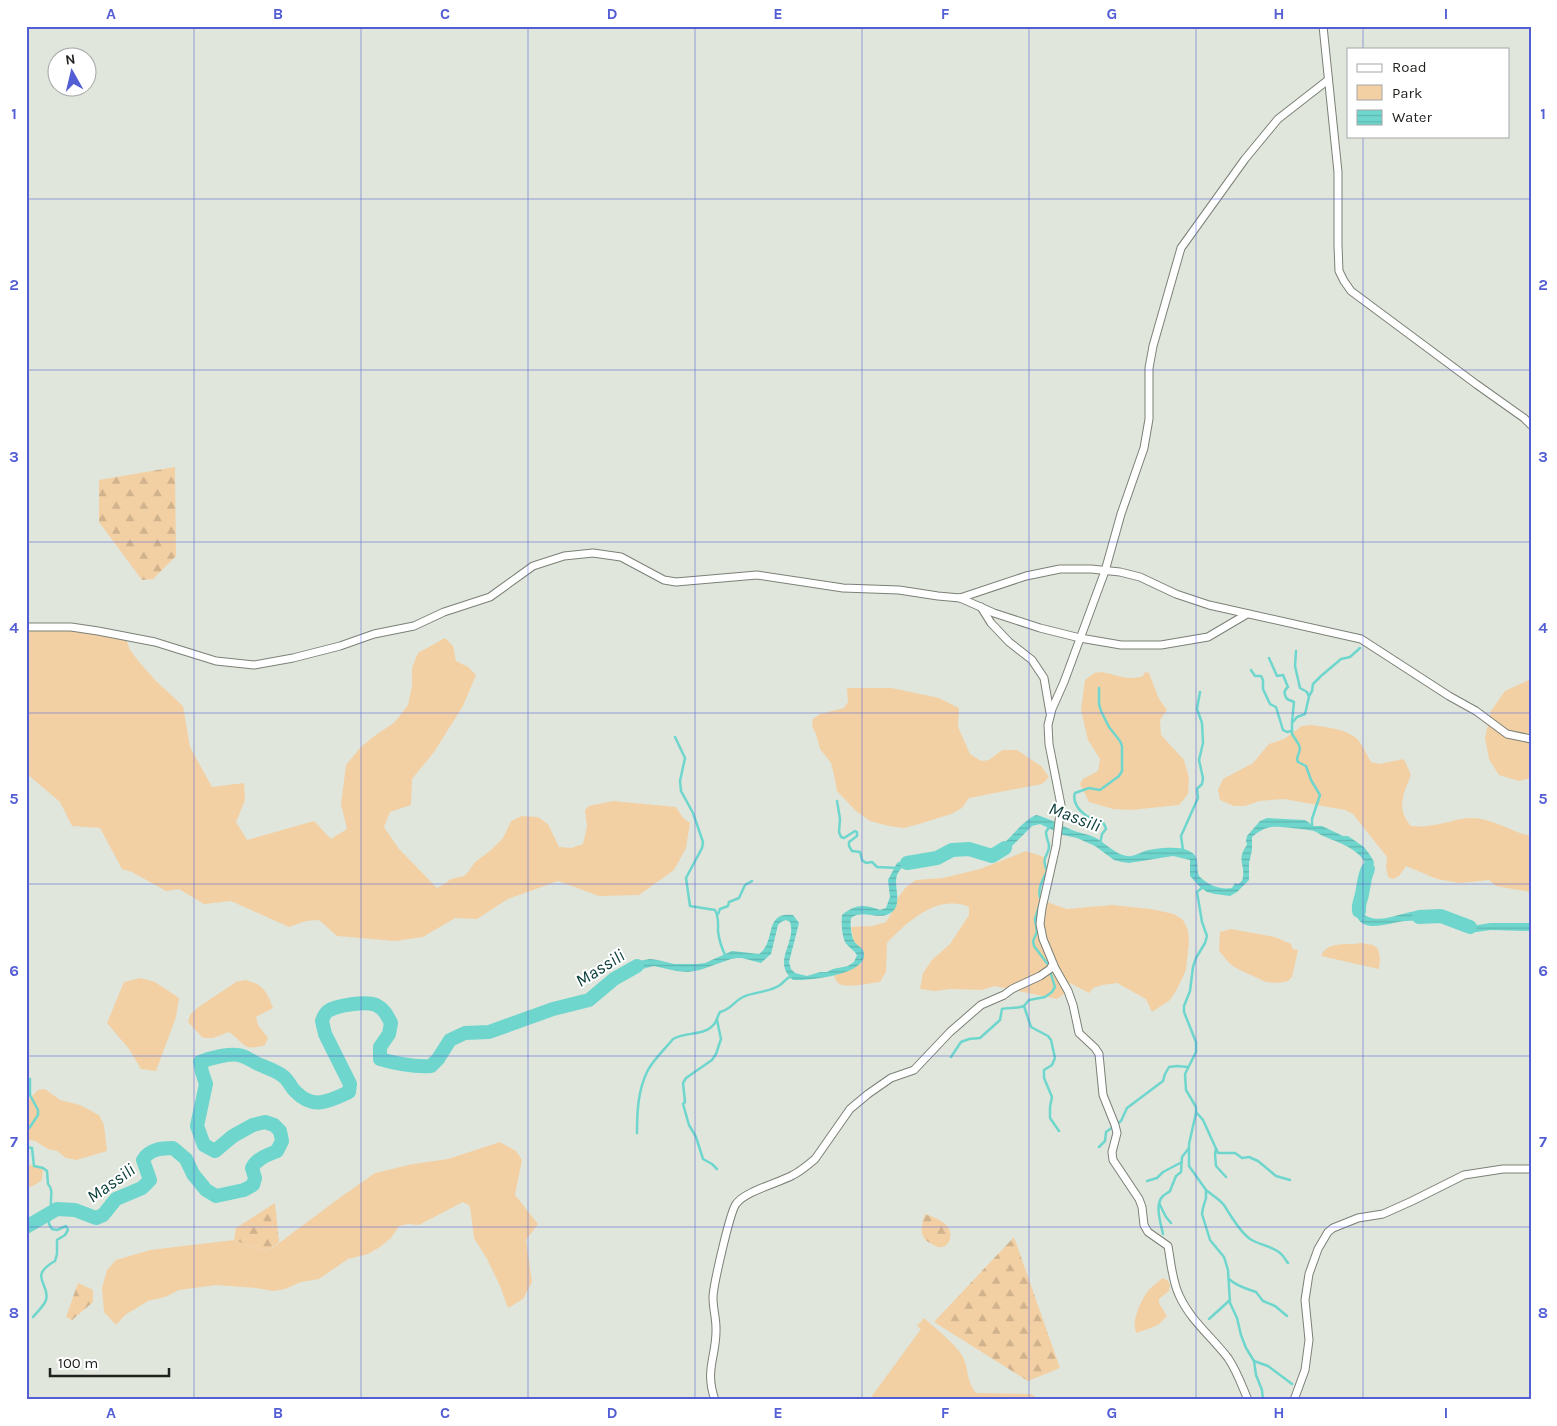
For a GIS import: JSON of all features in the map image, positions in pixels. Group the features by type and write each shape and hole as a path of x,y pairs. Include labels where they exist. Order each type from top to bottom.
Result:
{"street":[{"path":"1323,26 1338,172 1339,271 1344,281 1351,291 1531,425"},
{"path":"1248,1400 1239,1376 1228,1359 1201,1328 1179,1296 1173,1278 1168,1246 1148,1232 1144,1224 1140,1199 1113,1160 1112,1152 1117,1133 1103,1095 1099,1054 1079,1032 1068,991 1053,964 1043,939 1040,924 1042,908 1053,863 1061,805 1048,725 1105,570 1121,514 1144,448 1149,419 1150,368 1153,346 1181,248 1245,159 1278,119 1328,80"},
{"path":"26,627 71,627 98,630 155,642 216,661 254,665 293,658 340,646 374,634 414,626 444,612 490,597 533,566 564,556 593,553 621,557 664,580 676,582 757,575 843,588 899,590 960,598 1040,628 1080,638 1121,645 1161,645 1208,637 1247,614"},
{"path":"960,598 1026,576 1060,569 1105,570 1140,577 1176,594 1209,605 1361,639 1476,711 1507,734 1531,739"},
{"path":"980,607 991,624 1009,642 1032,660 1044,678 1051,716"},
{"path":"715,1400 710,1384 716,1329 713,1296 735,1205 743,1198 793,1175 809,1164 815,1159 850,1109 868,1094 891,1078 914,1070 950,1032 981,1004 1004,995 1012,989 1040,976 1050,969 1053,964"},
{"path":"1294,1400 1305,1370 1309,1340 1306,1300 1309,1274 1318,1249 1328,1232 1333,1228 1358,1218 1383,1214 1412,1202 1464,1175 1503,1169 1531,1169"}],"green space":[{"path":"175,467 176,556 153,579 142,580 99,522 99,480"},
{"path":"26,627 71,627 125,636 130,650 140,663 183,706 190,747 212,787 244,783 245,800 236,822 247,840 314,821 331,839 347,829 341,804 346,765 360,748 395,722 408,705 412,686 412,668 418,653 445,638 453,646 456,661 468,667 476,675 463,706 434,752 412,779 411,805 390,812 384,827 399,849 437,888 451,879 464,876 475,862 503,838 511,821 522,816 538,817 548,824 559,847 571,848 583,844 587,827 585,810 589,806 613,801 676,807 683,818 690,823 686,848 674,870 639,895 599,896 558,881 508,899 477,919 455,918 423,937 395,941 337,936 319,920 306,921 289,927 231,901 204,904 179,889 166,891 132,872 122,869 100,828 72,826 60,802 26,773"},
{"path":"1102,672 1132,678 1143,676 1145,672 1149,673 1159,699 1167,710 1160,720 1161,735 1184,760 1189,778 1188,794 1179,805 1131,810 1113,809 1089,802 1080,784 1083,779 1098,771 1100,759 1088,740 1081,710 1085,680 1094,673"},
{"path":"1531,679 1531,778 1519,781 1499,775 1489,759 1485,738 1491,711 1505,691"},
{"path":"847,688 892,688 939,698 959,708 958,727 970,754 981,761 989,760 1002,750 1017,750 1041,766 1049,777 1042,784 969,798 962,808 951,814 904,828 870,821 856,811 837,791 831,763 820,749 812,726 813,719 820,714 844,708 848,702"},
{"path":"1311,725 1336,729 1354,736 1360,742 1371,762 1379,764 1404,759 1411,775 1402,801 1402,807 1406,820 1411,826 1425,826 1472,818 1494,823 1531,836 1531,892 1496,886 1489,880 1460,883 1437,879 1406,866 1399,876 1393,879 1388,877 1387,857 1353,814 1345,810 1284,799 1259,801 1245,806 1234,806 1220,800 1218,790 1223,779 1253,763 1269,744 1284,739 1302,726"},
{"path":"1026,851 1044,857 1047,871 1039,893 1041,900 1067,909 1112,905 1151,909 1174,914 1183,920 1188,930 1189,942 1186,970 1170,1000 1152,1012 1146,999 1117,983 1093,988 1089,993 1070,983 1064,994 1057,999 995,986 981,990 951,989 935,991 920,989 923,973 932,960 950,944 969,915 969,907 957,904 946,904 924,912 904,926 887,943 886,972 880,982 846,986 838,983 834,975 848,971 862,963 861,948 854,942 851,927 872,926 886,922 897,904 897,899 906,887 916,880 943,878 980,869"},
{"path":"1231,929 1275,937 1291,944 1293,949 1298,950 1292,977 1288,981 1278,983 1266,982 1230,964 1219,951 1220,932"},
{"path":"1361,943 1373,945 1378,949 1380,958 1379,969 1321,956 1324,951 1333,946"},
{"path":"140,978 155,982 179,998 176,1017 156,1071 141,1069 129,1049 107,1023 124,982"},
{"path":"245,980 260,986 264,990 273,1008 256,1017 258,1025 268,1038 265,1045 248,1047 229,1032 213,1038 203,1038 188,1022 190,1015 197,1008 236,982"},
{"path":"45,1089 60,1100 80,1105 99,1115 104,1125 107,1151 76,1160 66,1158 57,1151 26,1139 26,1102 38,1090"},
{"path":"500,1142 516,1151 522,1160 515,1195 538,1224 526,1240 532,1282 523,1299 508,1308 487,1259 474,1238 470,1206 463,1202 419,1225 408,1224 399,1226 391,1238 380,1247 368,1254 348,1259 319,1279 301,1282 285,1289 273,1291 216,1285 179,1290 165,1297 148,1301 125,1315 116,1325 104,1312 102,1288 107,1270 116,1260 150,1250 234,1240 267,1252 375,1173 413,1164 448,1159"},
{"path":"26,1164 43,1168 42,1180 26,1188"},
{"path":"275,1203 279,1242 267,1252 234,1240 236,1228"},
{"path":"925,1214 943,1222 949,1229 951,1234 946,1246 937,1247 924,1238 922,1227"},
{"path":"1014,1237 1060,1368 1028,1381 934,1322"},
{"path":"1163,1278 1170,1285 1169,1291 1159,1299 1159,1303 1167,1316 1158,1325 1137,1333 1135,1323 1142,1300 1148,1291"},
{"path":"78,1283 93,1290 93,1302 72,1320 66,1317"},
{"path":"924,1318 960,1352 976,1393 1031,1394 1040,1400 869,1400 921,1329 917,1326"}],"water":[{"path":"1036,815 1094,837 1114,851 1127,856 1160,848 1187,850 1195,855 1199,876 1210,884 1223,888 1232,888 1235,883 1238,884 1242,881 1241,859 1247,845 1247,836 1260,821 1267,818 1305,820 1314,826 1322,826 1343,836 1348,836 1364,847 1374,862 1367,886 1361,886 1360,879 1365,863 1350,848 1314,831 1270,827 1252,837 1249,880 1230,896 1207,892 1200,887 1190,876 1190,860 1173,856 1129,863 1122,862 1114,860 1095,846 1077,838 1063,835 1040,824 1032,826 1010,848 995,859 990,857 989,852 996,849 1024,823"},
{"path":"925,855 927,858 905,866 898,873 896,878 897,902 892,912 882,916 861,914 851,918 853,939 864,953 863,961 857,967 847,971 823,978 793,980 784,966 791,930 790,922 786,920 778,925 771,954 761,963 737,958 688,972 654,966 638,970 623,977 618,971 639,961 650,959 674,964 697,964 705,963 732,951 759,954 768,942 774,922 784,915 793,915 799,923 789,962 791,969 795,973 807,976 848,966 854,962 857,955 845,942 842,929 842,915 860,906 880,910 886,908 890,897 888,880 897,863 908,858"},
{"path":"1361,892 1363,893 1362,913 1368,917 1383,919 1421,911 1435,914 1438,920 1406,921 1368,926 1362,923 1355,910 1356,900"},
{"path":"1453,919 1468,925 1531,923 1531,931 1491,930 1469,933 1457,925"}],"waterway":[{"path":"1309,696 1313,684 1321,676 1341,659 1350,657 1360,648"},
{"path":"1296,651 1295,666 1300,688 1307,692 1309,697 1305,714 1297,717 1292,723 1292,734 1300,749 1298,762 1306,766 1311,780 1320,795 1312,819 1312,826"},
{"path":"1269,658 1277,676 1283,675 1288,687 1285,691 1287,699 1294,702 1292,722"},
{"path":"1251,670 1255,676 1261,676 1263,689 1270,704 1276,707 1283,730 1287,732 1292,731"},
{"path":"1099,688 1101,711 1122,746 1122,771 1119,776 1100,790 1089,788 1075,793 1074,796 1075,803 1081,812 1101,821 1105,825 1106,829 1102,834 1100,844"},
{"path":"1183,850 1181,836 1198,798 1197,789 1202,784 1203,778 1199,760 1203,743 1202,723 1197,709 1200,692"},
{"path":"675,737 685,758 680,781 681,791 693,813 703,842 702,848 686,878 690,906 715,910 718,918 719,938 726,957"},
{"path":"837,801 841,837 844,838 855,831 857,832 857,836 849,842 852,851 860,852 862,860 866,863 872,862 877,867 898,868"},
{"path":"1049,827 1046,832 1049,849 1044,861 1047,871 1039,893 1041,900 1035,919 1037,932 1033,941 1034,946 1049,966"},
{"name":"Massili","path":"907,863 937,858 952,850 969,849 992,856 1005,848"},
{"name":"Massili","path":"1359,911 1368,869"},
{"path":"718,914 720,909 728,906 729,902 739,898 745,885 752,881"},
{"path":"1204,886 1197,892 1202,922 1207,936 1193,967 1190,991 1184,1006 1184,1012 1196,1042 1196,1052 1185,1074 1186,1090 1196,1107 1189,1144 1189,1166 1206,1190 1202,1214 1210,1240 1224,1257 1228,1270 1230,1303 1237,1318 1246,1348 1254,1361 1263,1400"},
{"name":"Massili","path":"1419,917 1441,916 1470,927"},
{"name":"Massili","path":"26,1227 57,1209 75,1210 96,1218 103,1215 116,1199 142,1188 150,1180 143,1160 152,1151 160,1149 173,1148 186,1159 193,1174 206,1190 216,1196 244,1190 253,1185 255,1178 252,1168 260,1159 277,1151 282,1141 280,1131 274,1125 265,1122 253,1125 233,1136 215,1151 204,1145 197,1126 206,1084 200,1062 227,1055 242,1056 280,1074 302,1098 315,1102 328,1101 349,1092 350,1084 325,1034 322,1021 326,1013 332,1009 345,1005 376,1005 385,1012 391,1023 389,1034 380,1047 380,1059 405,1065 431,1066 438,1059 450,1040 465,1033 489,1032 553,1009 589,1000 614,979 637,966"},
{"path":"1050,971 1055,987 1052,992 1045,997 1029,1000 1024,1006 1031,1027 1048,1036 1051,1040 1055,1058 1052,1065 1044,1070 1044,1078 1052,1097 1050,1118 1059,1131"},
{"path":"637,1133 639,1101 645,1077 653,1062 673,1039 706,1030 715,1023 720,1012 740,999 747,995 767,991 782,984 792,976"},
{"path":"951,1057 961,1042 980,1038 1000,1020 1002,1009 1024,1006"},
{"path":"717,1020 721,1039 716,1054 712,1060 686,1078 683,1083 685,1102 683,1104 689,1125 696,1137 703,1159 717,1169"},
{"path":"1099,1147 1105,1141 1106,1132 1121,1121 1127,1108 1163,1081 1169,1067 1188,1067"},
{"path":"26,1130 38,1115 38,1110 30,1095 30,1079"},
{"path":"1197,1113 1203,1120 1218,1153 1235,1153 1242,1158 1249,1157 1258,1161 1276,1176 1290,1180"},
{"path":"26,1147 32,1148 34,1166 47,1171 51,1192 51,1206 57,1209"},
{"path":"1163,1234 1159,1214 1160,1200 1170,1191 1176,1176 1181,1172 1182,1157 1189,1148"},
{"path":"1216,1149 1216,1166 1226,1177"},
{"path":"1147,1181 1157,1178 1163,1172 1182,1162"},
{"path":"1206,1190 1224,1205 1246,1236 1278,1251 1288,1263"},
{"path":"1159,1203 1171,1223"},
{"path":"33,1317 46,1300 47,1294 41,1276 42,1272 55,1261 57,1240 65,1235 68,1230 66,1226 57,1230 52,1229 49,1224 49,1214"},
{"path":"1229,1279 1238,1285 1256,1292 1263,1301 1275,1306 1287,1316"},
{"path":"1209,1319 1230,1300"},
{"path":"1254,1361 1268,1366 1292,1384"}]}
